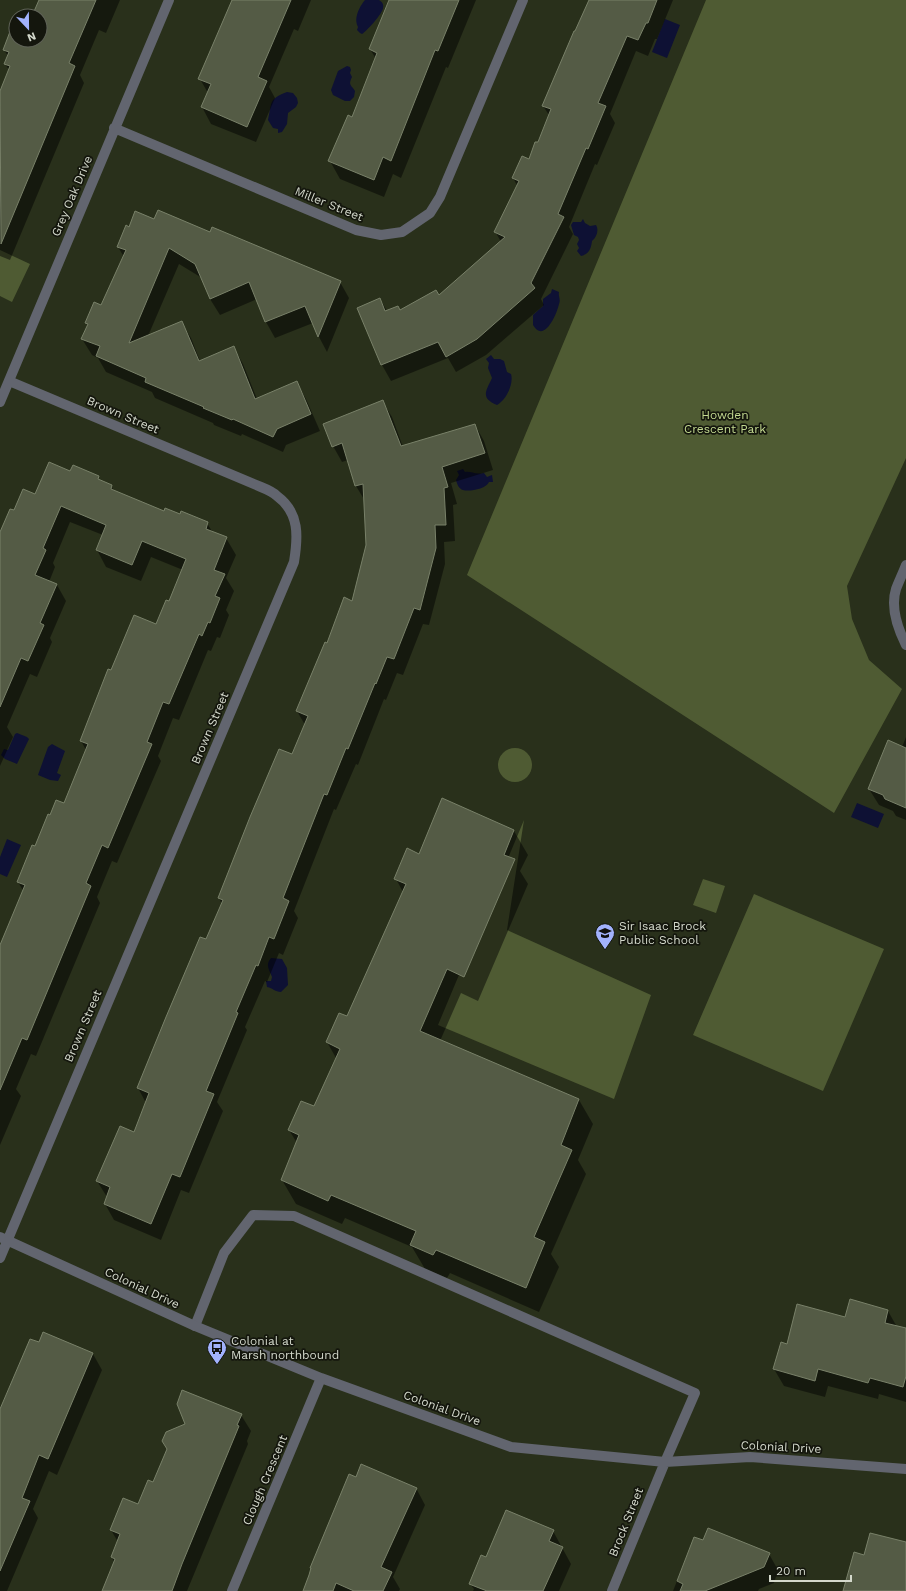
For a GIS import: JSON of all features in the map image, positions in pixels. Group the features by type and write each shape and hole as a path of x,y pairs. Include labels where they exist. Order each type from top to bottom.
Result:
{"street":[{"name":"Grey Oak Drive","path":"0,402 169,0"},
{"name":"Miller Street","path":"114,128 356,230 381,235 402,232 430,213 440,197 523,0"},
{"name":"Brown Street","path":"0,1258 4,1239 294,562 297,544 297,526 290,510 278,496 261,487 8,381"},
{"path":"906,565 896,591 895,607 896,623 906,645"},
{"name":"Brock Street","path":"195,1326 224,1253 253,1215 294,1216 695,1393 612,1591"},
{"name":"Colonial Drive","path":"4,1239 195,1326 321,1378 511,1447 665,1462 750,1457 906,1469"},
{"name":"Clough Crescent","path":"232,1591 321,1378"}],"green space":[{"name":"Howden Crescent Park","path":"706,0 906,0 906,458 847,586 852,619 869,660 902,689 834,813 467,575"},
{"path":"0,250 30,264 12,302 0,296"},
{"path":"512,748 518,748 522,749 529,755 532,765 531,772 525,779 518,782 512,782 508,781 501,775 498,768 498,762 499,758 505,751"},
{"path":"524,820 507,930 651,995 614,1099 438,1025"},
{"path":"703,879 725,886 716,913 693,905"},
{"path":"754,894 884,949 823,1091 693,1035"}],"shaded area":[{"path":"365,0 379,0 383,7 377,18 362,34 357,30 358,27 356,20 359,9"},
{"path":"665,19 680,25 667,58 652,52"},
{"path":"347,66 350,67 351,70 350,73 352,77 350,83 355,91 354,97 350,101 345,101 333,95 331,90 338,71"},
{"path":"287,92 293,93 297,98 298,103 296,107 288,113 287,124 282,132 278,133 278,129 273,128 268,120 271,106 274,99"},
{"path":"583,219 585,223 590,226 596,225 597,233 592,241 589,251 581,256 577,251 579,248 577,244 579,240 578,237 574,235 571,225 573,222 581,222"},
{"path":"552,289 559,292 560,301 558,309 553,320 546,329 541,331 537,330 533,325 533,315 543,306 543,299 551,293"},
{"path":"491,355 494,359 504,361 507,372 511,374 512,378 506,396 497,405 488,400 486,397 486,390 492,378 488,368 489,363 486,359"},
{"path":"463,469 465,472 478,474 484,473 487,477 492,475 493,482 489,482 485,486 477,489 466,491 458,486 456,480 459,475 457,471"},
{"path":"17,733 29,739 17,764 5,759 1,755 4,749 8,750 15,734"},
{"path":"52,744 65,751 57,773 61,775 58,781 50,780 38,775 48,747"},
{"path":"857,803 884,814 878,828 851,817"},
{"path":"7,839 21,845 7,877 0,874 0,857"},
{"path":"271,958 282,959 287,968 288,985 281,992 267,987 266,981 271,981 272,977 268,965"}],"building":[{"path":"39,0 96,0 69,63 75,66 1,244 0,91 10,66 4,64 9,52 3,50 8,37 8,48 48,48 48,8 36,8"},
{"path":"232,0 291,0 258,77 267,81 247,127 201,107 211,84 198,79"},
{"path":"389,0 459,0 438,51 435,50 391,161 383,157 374,180 328,161 348,115 352,117 377,53 369,49"},
{"path":"589,0 657,0 648,23 646,23 638,40 627,36 598,103 606,106 588,149 586,148 558,214 564,217 531,283 535,288 477,339 446,357 438,342 381,365 357,308 380,298 385,311 398,306 400,310 436,290 439,295 505,237 494,232 519,181 512,178 522,156 529,159 535,142 538,142 551,109 542,106"},
{"path":"158,210 210,232 212,227 341,281 318,337 305,306 265,322 249,282 210,299 195,264 169,248 129,343 182,321 199,361 234,346 255,399 297,381 311,414 277,429 273,437 145,382 146,378 96,356 100,346 81,339 88,324 85,323 94,302 101,305 126,250 117,247 126,225 129,227 135,211 154,219"},
{"path":"383,400 401,446 475,424 485,453 442,467 448,487 444,488 446,525 435,525 436,548 420,610 414,608 394,659 387,657 348,749 346,748 327,795 324,794 283,898 289,901 274,939 269,937 258,966 256,965 236,1012 238,1013 206,1091 214,1094 180,1177 172,1174 151,1224 104,1204 110,1187 96,1181 120,1126 134,1132 149,1093 137,1088 166,1017 200,937 206,939 223,900 218,898 279,749 292,754 308,716 296,711 325,642 327,643 344,597 352,601 366,545 363,484 355,486 342,443 332,447 323,424"},
{"path":"49,462 70,471 73,465 99,476 98,479 112,485 111,489 164,511 165,508 180,514 181,511 208,522 206,529 227,537 214,570 225,574 215,596 220,598 210,623 208,622 202,636 199,634 169,704 163,702 147,742 152,744 108,848 102,845 86,883 91,886 27,1040 22,1038 0,1090 0,945 25,885 17,882 32,845 35,846 48,814 50,815 56,800 64,803 88,744 80,741 108,669 111,670 134,615 156,624 166,600 169,601 186,559 142,541 132,565 96,550 106,525 61,506 43,548 46,550 35,575 57,584 40,623 44,625 28,661 21,658 0,707 0,532 10,509 14,510 23,489 35,494"},
{"path":"888,740 906,748 906,808 885,799 883,795 868,789"},
{"path":"442,798 514,830 504,855 515,859 464,977 447,969 420,1031 579,1099 561,1145 572,1150 534,1237 545,1242 526,1288 436,1250 433,1255 410,1245 416,1231 331,1195 328,1201 281,1180 299,1135 288,1130 301,1101 314,1106 340,1049 326,1042 339,1013 347,1016 406,884 394,879 407,848 419,854"},
{"path":"850,1299 888,1310 885,1323 906,1328 906,1376 903,1387 870,1378 868,1383 818,1369 815,1381 773,1369 781,1342 787,1344 797,1304 845,1317"},
{"path":"43,1332 93,1353 48,1459 39,1455 22,1498 30,1501 0,1571 0,1409 30,1339 39,1342"},
{"path":"182,1390 242,1414 237,1425 239,1426 172,1591 102,1591 115,1559 111,1557 120,1534 110,1530 123,1498 138,1504 148,1480 153,1482 167,1449 162,1441 166,1432 185,1424 177,1404"},
{"path":"361,1464 417,1488 381,1567 392,1572 383,1591 354,1591 336,1583 333,1591 303,1591 310,1568 349,1474 356,1477"},
{"path":"506,1510 554,1530 549,1541 563,1547 543,1591 487,1591 469,1584 481,1555 486,1557"},
{"path":"708,1528 770,1553 764,1567 705,1591 680,1591 683,1584 677,1581 694,1537 703,1540"},
{"path":"870,1533 906,1542 906,1591 843,1591 854,1552 864,1555"}],"place":[{"name":"Sir Isaac Brock Public School","path":"605,950"},
{"name":"Colonial at Marsh northbound","path":"217,1365"}]}
